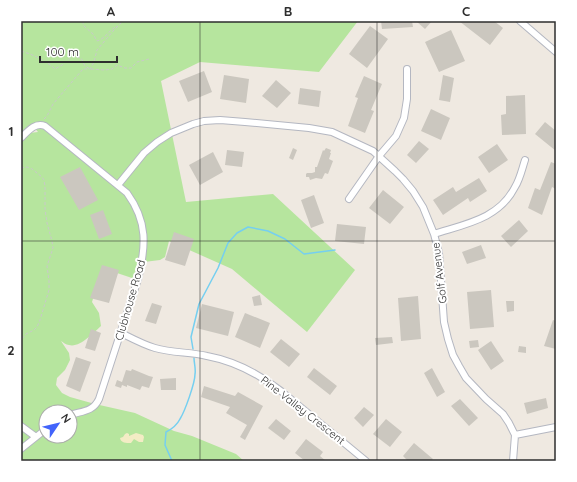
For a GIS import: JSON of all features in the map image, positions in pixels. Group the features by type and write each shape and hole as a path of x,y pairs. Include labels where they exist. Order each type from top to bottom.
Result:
{"street":[{"path":"520,21 556,52"},
{"path":"349,199 379,156 396,136 404,118 407,99 407,69"},
{"name":"Golf Avenue","path":"118,185 144,153 157,142 171,133 204,121 220,120 245,122 309,128 332,132 373,151 395,171 413,191 423,207 434,234 440,260 444,322 453,355 466,378 503,414 515,435"},
{"path":"21,138 35,125 40,124"},
{"name":"Clubhouse Road","path":"40,124 45,126 127,193 137,208 144,230 144,246 138,279 99,399 95,406 78,413"},
{"path":"434,234 481,219 496,211 509,197 516,186 525,160"},
{"name":"Pine Valley Crescent","path":"121,333 154,348 212,357 255,373 281,391 366,461"},
{"path":"513,461 515,435 556,427"},
{"path":"21,449 36,437 23,429"}],"path":[{"path":"84,21 84,26 93,34 96,41 101,40 113,28 119,25"},
{"path":"90,69 94,62 97,50 123,21"},
{"path":"21,51 36,56 55,69 73,56 81,58 85,66 90,69"},
{"path":"40,124 47,116 53,104 83,69 105,70 112,69 117,66 131,68 137,62 149,59"},
{"path":"21,168 30,168 44,180 44,209 52,245 52,251 47,266 49,290 40,320 37,327 26,334 21,340"}],"green space":[{"path":"21,21 358,21 319,72 200,62 161,81 186,202 273,194 355,270 307,332 232,269 169,241 165,257 160,260 144,262 135,279 114,272 96,289 92,302 99,313 101,326 78,344 68,345 61,341 69,353 70,360 65,370 57,378 56,385 62,393 70,397 95,404 135,413 174,431 192,436 236,454 244,461 21,461","holes":["32,125 38,132 21,134"]}],"sand":[{"path":"127,433 129,436 136,433 143,435 143,442 139,442 134,439 131,443 123,442 120,438"}],"building":[{"path":"381,21 412,21 413,27 382,29"},
{"path":"416,21 432,21 425,29"},
{"path":"459,21 494,21 503,28 490,45"},
{"path":"370,26 388,39 367,68 349,54"},
{"path":"451,30 465,61 439,72 425,42"},
{"path":"204,71 212,92 188,102 179,81"},
{"path":"224,75 249,79 246,103 220,99"},
{"path":"443,75 454,78 450,102 439,100"},
{"path":"364,76 382,84 371,110 374,111 365,133 348,126 358,98 355,97"},
{"path":"276,80 291,93 277,108 262,96"},
{"path":"300,88 321,91 319,107 298,104"},
{"path":"525,95 526,134 502,135 501,115 506,114 506,96"},
{"path":"431,109 450,118 441,140 421,131"},
{"path":"545,122 556,131 556,151 535,134"},
{"path":"419,141 429,149 416,163 407,155"},
{"path":"497,144 508,160 489,173 478,157"},
{"path":"293,148 297,150 293,160 289,158"},
{"path":"326,148 331,150 329,159 333,161 328,174 325,173 322,179 316,178 310,180 309,177 306,177 306,174 315,172 315,167 317,167 323,150 324,151"},
{"path":"227,150 244,152 242,167 225,165"},
{"path":"213,152 223,172 200,185 189,165"},
{"path":"551,162 556,164 556,189 552,187 542,215 528,208 535,188 540,190"},
{"path":"80,167 98,200 79,210 60,177"},
{"path":"479,178 487,191 470,202 468,198 443,215 433,200 453,187 456,192"},
{"path":"383,190 404,207 390,224 369,208"},
{"path":"314,195 324,223 311,228 301,200"},
{"path":"103,210 112,234 99,239 90,215"},
{"path":"519,220 528,231 511,247 501,236"},
{"path":"337,224 366,227 364,244 335,241"},
{"path":"174,232 194,239 185,266 165,260"},
{"path":"481,245 486,258 467,264 462,252"},
{"path":"102,265 119,270 109,303 90,298"},
{"path":"491,290 494,327 470,329 467,292"},
{"path":"260,295 262,305 254,306 252,297"},
{"path":"418,296 421,339 401,341 398,298"},
{"path":"506,301 514,301 514,311 507,312"},
{"path":"152,303 162,306 156,324 145,321"},
{"path":"202,304 234,312 228,336 196,328"},
{"path":"245,313 270,323 260,348 235,337"},
{"path":"553,320 556,321 556,349 544,346"},
{"path":"91,329 101,333 95,351 85,348"},
{"path":"392,337 393,343 376,345 375,338"},
{"path":"281,339 300,354 289,367 270,352"},
{"path":"478,340 479,347 470,348 469,341"},
{"path":"491,341 504,361 491,370 478,350"},
{"path":"519,346 526,347 526,353 518,352"},
{"path":"76,357 91,362 80,392 66,386"},
{"path":"314,368 337,386 330,395 307,377"},
{"path":"432,368 445,392 437,397 424,373"},
{"path":"132,369 153,377 149,388 142,386 140,390 127,385 127,387 122,385 121,388 115,386 117,380 122,382 126,370 131,371"},
{"path":"176,378 176,390 161,390 160,379"},
{"path":"204,386 235,396 238,392 263,406 245,440 240,437 247,425 226,413 230,407 201,397"},
{"path":"546,398 548,408 527,414 524,403"},
{"path":"460,399 478,418 469,426 451,406"},
{"path":"364,407 374,415 363,427 354,418"},
{"path":"276,419 291,431 284,440 268,428"},
{"path":"386,419 402,432 390,447 373,434"},
{"path":"306,439 323,452 320,456 326,461 305,461 295,453"},
{"path":"414,443 433,459 431,461 408,461 403,456"}],"waterway":[{"path":"193,349 191,337 199,304 218,268 228,243 237,233 248,227 268,231 285,239 304,254 335,250"},
{"path":"172,461 165,445 166,432 177,423 187,404 195,378 194,358"}]}
